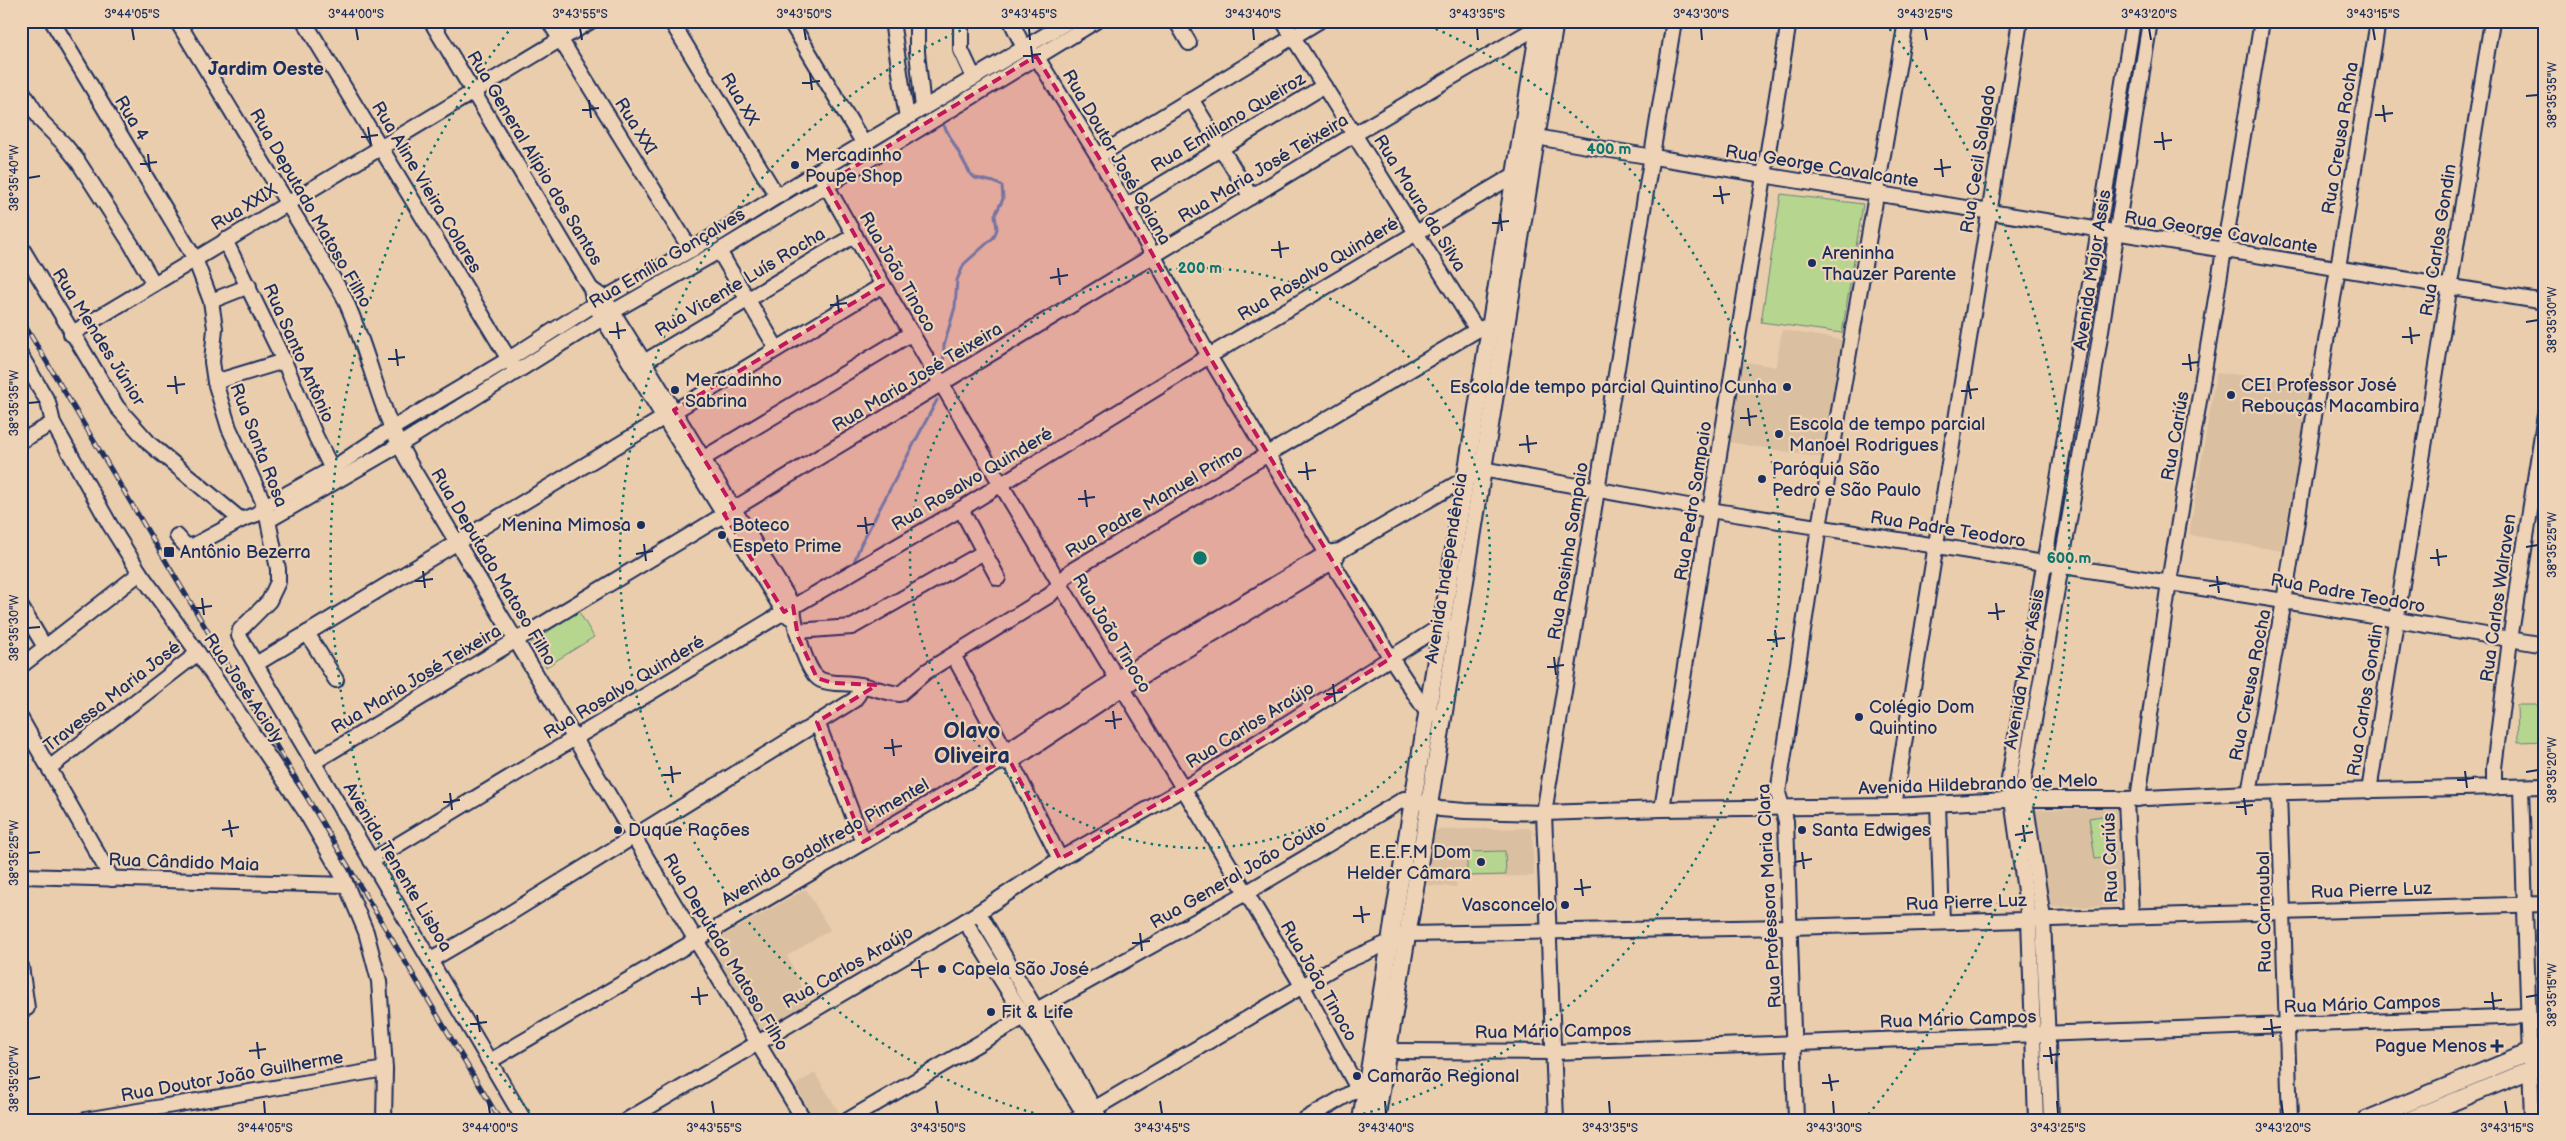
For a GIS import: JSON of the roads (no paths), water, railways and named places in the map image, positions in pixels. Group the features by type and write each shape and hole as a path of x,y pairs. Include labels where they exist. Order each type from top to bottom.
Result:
{"main road":[{"name":"Avenida Independência","path":"1449,626 1482,469 1491,327 1537,137 1555,21"},
{"name":"Avenida Independência","path":"1376,1120 1408,934 1422,803 1449,626 1466,478 1539,24"},
{"name":"Avenida Independência","path":"1361,1120 1363,1086 1390,941 1422,803"},
{"path":"2366,1120 2537,1049"},
{"path":"2409,1120 2538,1067"}],"street":[{"name":"Rua 4","path":"52,21 195,259"},
{"name":"Rua Deputado Matoso Filho","path":"177,21 343,295 358,325 391,429 399,445 804,1120"},
{"name":"Rua Aline Vieira Colares","path":"304,21 517,373"},
{"name":"Rua General Alípio dos Santos","path":"431,21 591,289 729,511 788,609 796,626"},
{"name":"Rua XXI","path":"549,21 691,250"},
{"name":"Rua XXIX","path":"72,334 473,90 561,41 591,21"},
{"name":"Rua XX","path":"671,21 777,196"},
{"path":"790,21 864,144"},
{"path":"892,21 907,118"},
{"path":"917,21 917,52 923,108"},
{"path":"961,21 961,50 974,78"},
{"path":"1011,21 1024,48"},
{"name":"Rua Emília Gonçalves","path":"335,474 391,429 509,359 599,301 691,250 818,171 1069,21"},
{"name":"Rua Emília Gonçalves","path":"177,536 184,545 193,546 241,520 264,513 335,474 399,445 607,315 719,251 1096,21"},
{"path":"1176,21 1189,43"},
{"name":"Rua Moura da Silva","path":"1282,21 1416,233 1491,327"},
{"path":"1098,156 1318,21"},
{"name":"Rua Rosinha Sampaio","path":"1556,1120 1547,932 1544,813 1674,21"},
{"name":"Rua Pedro Sampaio","path":"1662,809 1789,21"},
{"name":"Rua Professora Maria Clara","path":"1796,1120 1786,821 1778,793 1819,527 1906,21"},
{"name":"Rua Cecil Salgado","path":"1894,806 2020,21"},
{"name":"Avenida Major Assis","path":"2050,1120 2040,1034 2036,919 2018,799 2009,779 2132,21"},
{"name":"Avenida Major Assis","path":"2018,799 2024,778 2062,567 2118,235 2150,21"},
{"name":"Rua Cariús","path":"2131,916 2132,799 2225,252 2262,21"},
{"name":"Rua Creusa Rocha","path":"2248,793 2284,601 2378,21"},
{"name":"Rua Carlos Gondin","path":"2369,791 2492,21"},
{"name":"Rua Maria José Teixeira","path":"314,762 1539,24"},
{"name":"Rua Doutor José Goiana","path":"1024,48 1036,56 1098,156 1209,356 1333,556 1391,658 1436,714"},
{"path":"2124,70 2143,74"},
{"name":"Rua Emiliano Queiroz","path":"1126,206 1324,86"},
{"path":"21,89 42,122 77,160 154,284"},
{"path":"1191,99 1251,197"},
{"name":"Rua George Cavalcante","path":"1537,137 1651,158 1988,212 2099,232 2545,302"},
{"name":"Rua João Tinoco","path":"818,171 883,285 1060,584 1363,1086"},
{"name":"Rua Rosalvo Quinderé","path":"371,861 788,609 961,509 1209,356 1514,175"},
{"path":"726,229 733,242"},
{"name":"Rua Vicente Luís Rocha","path":"644,362 855,235"},
{"name":"Rua Santo Antônio","path":"225,240 249,286 284,361 316,437 335,474"},
{"name":"Rua Mendes Júnior","path":"21,247 117,407 138,432 169,461 241,520"},
{"path":"719,251 777,349"},
{"name":"Rua Santa Rosa","path":"195,259 210,301 215,328 212,362 214,382 229,428 264,513 278,569 278,582 269,601 239,634"},
{"path":"256,664 883,285"},
{"path":"210,301 249,286"},
{"name":"Rua General Alípio dos Santos","path":"607,315 644,362 669,413 704,458 729,511"},
{"name":"Rua Padre Manuel Primo","path":"796,626 808,664 817,678 833,683 861,685 900,694 919,676 1050,595 1071,571 1268,454 1491,327"},
{"path":"704,458 912,333"},
{"name":"Rua José Acioly","path":"21,356 48,402 53,423 110,525 140,573 198,653 305,811 330,852 346,885 366,932 379,981 385,1069 384,1120"},
{"path":"214,382 284,361"},
{"path":"458,389 466,404"},
{"path":"2072,397 2090,400"},
{"name":"Rua Carlos Walraven","path":"2494,788 2494,768 2510,640 2545,415"},
{"path":"21,441 53,423"},
{"path":"1466,478 1482,469"},
{"name":"Rua Padre Teodoro","path":"1482,469 1710,510 2062,567 2169,582 2545,645"},
{"name":"Avenida Godolfredo Pimentel","path":"490,1062 1006,758 1120,683 1466,478"},
{"path":"961,509 998,578"},
{"path":"796,626 852,627 984,552"},
{"path":"21,666 140,573"},
{"path":"21,607 45,647"},
{"name":"Rua Carlos Araújo","path":"626,1120 965,921 1060,860 1183,789 1391,658 1449,626"},
{"path":"306,633 336,680"},
{"name":"Avenida Tenente Lisboa","path":"239,634 524,1120"},
{"name":"Travessa Maria José","path":"49,768 198,653"},
{"path":"953,655 1060,860"},
{"path":"431,960 854,700 858,696 861,685"},
{"path":"21,719 112,879"},
{"path":"817,722 863,842"},
{"name":"Avenida Hildebrando de Melo","path":"1422,803 1465,812 1544,813 1662,809 1894,806 2018,799 2132,799 2248,793 2545,786"},
{"path":"2521,788 2528,1016 2537,1049 2538,1067 2532,1120"},
{"name":"Rua Carnaubal","path":"2280,793 2285,1026 2290,1120"},
{"name":"Rua General João Couto","path":"848,1120 1036,1010 1246,893 1400,801 1422,803"},
{"path":"1938,804 1942,922"},
{"name":"Rua Cândido Maia","path":"21,876 346,885"},
{"name":"Rua Pierre Luz","path":"1089,1116 1340,964 1408,934 1791,927 2545,904"},
{"path":"979,912 1036,1010 1089,1116"},
{"path":"965,921 1024,1017 1089,1116"},
{"path":"21,966 27,1008"},
{"name":"Rua Mário Campos","path":"1388,1051 1554,1052 2528,1016"},
{"name":"Avenida Major Assis","path":"2036,1120 2040,1034"},
{"name":"Rua Doutor João Guilherme","path":"85,1120 144,1115 385,1069"},
{"path":"1304,1120 1363,1086"}],"waterway":[{"path":"943,124 970,173 975,178 994,182 1002,186 1003,199 995,215 997,229 994,237 964,264 957,280 955,307 944,345 943,371"},
{"path":"854,562 861,544 937,400"}],"railway":[{"path":"21,319 500,1120"}],"place":[{"name":"Mercadinho Poupe Shop","path":"795,165"},
{"name":"Areninha Thauzer Parente","path":"1812,263"},
{"name":"Escola de tempo parcial Quintino Cunha","path":"1787,387"},
{"name":"Mercadinho Sabrina","path":"675,390"},
{"name":"CEI Professor José Rebouças Macambira","path":"2231,395"},
{"name":"Escola de tempo parcial Manoel Rodrigues","path":"1779,434"},
{"name":"Paróquia São Pedro e São Paulo","path":"1762,479"},
{"name":"Menina Mimosa","path":"641,525"},
{"name":"Boteco Espeto Prime","path":"722,535"},
{"name":"Antônio Bezerra","path":"169,552"},
{"name":"Colégio Dom Quintino","path":"1859,717"},
{"name":"Duque Rações","path":"618,830"},
{"name":"Santa Edwiges","path":"1802,830"},
{"name":"E.E.F.M Dom Helder Câmara","path":"1481,862"},
{"name":"Vasconcelo","path":"1565,905"},
{"name":"Capela São José","path":"942,969"},
{"name":"Fit & Life","path":"991,1012"},
{"name":"Pague Menos","path":"2497,1046"},
{"name":"Camarão Regional","path":"1357,1076"}],"district":[{"name":"Jardim Oeste","path":"266,68"},
{"name":"Olavo Oliveira","path":"972,742"}]}
